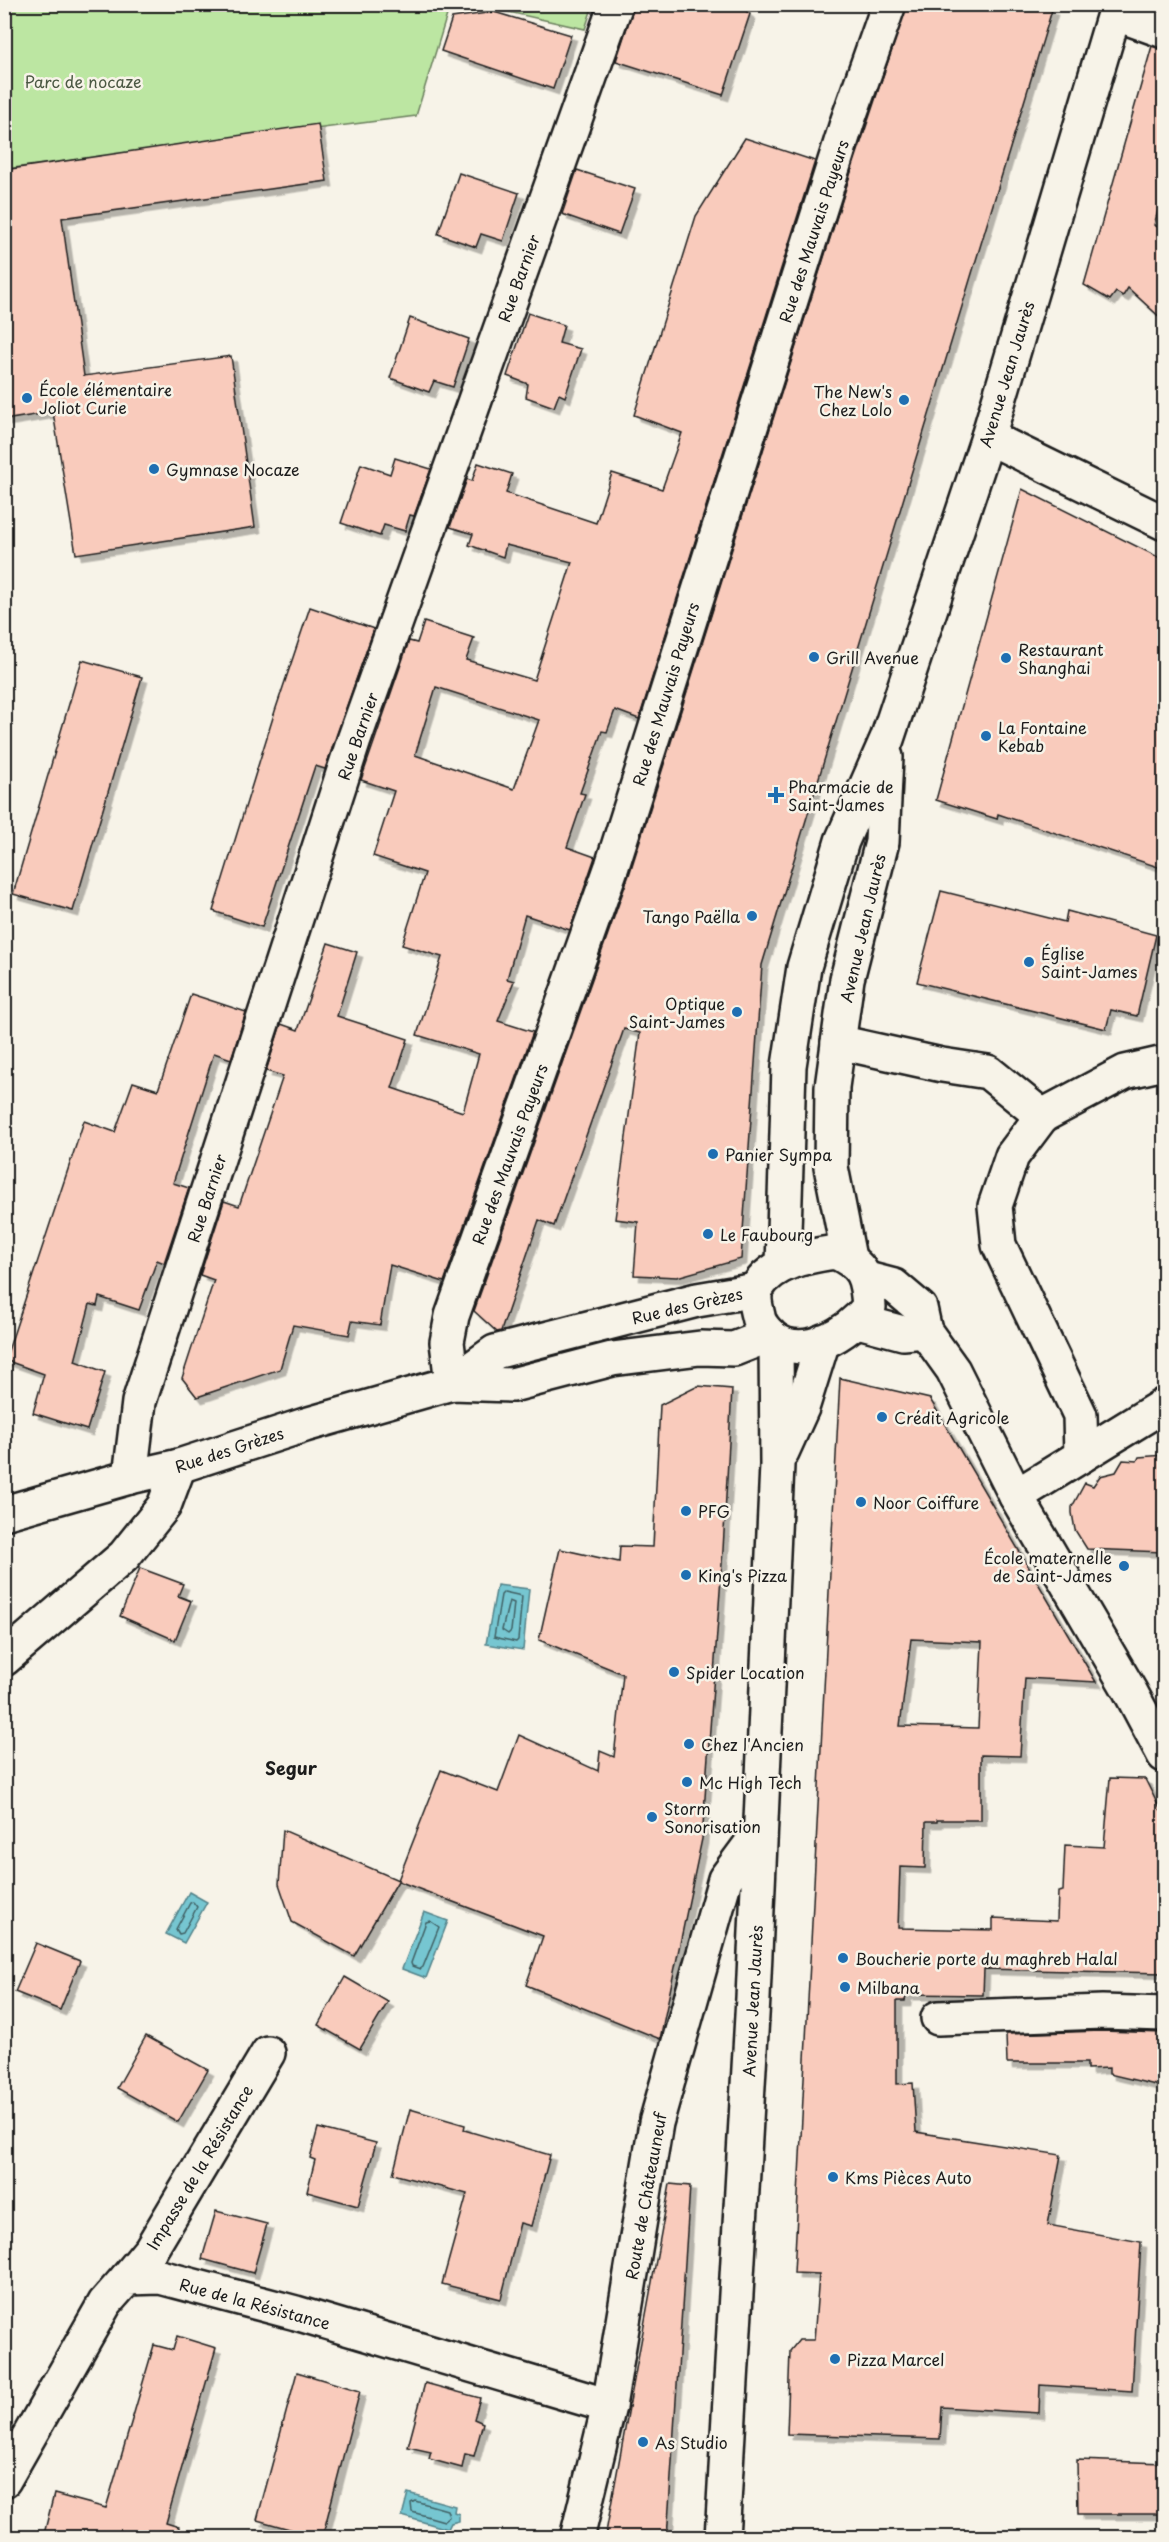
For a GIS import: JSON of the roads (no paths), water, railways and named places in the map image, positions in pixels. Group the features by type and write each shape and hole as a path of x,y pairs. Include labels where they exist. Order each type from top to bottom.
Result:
{"street":[{"name":"Rue Barnier","path":"130,1477 139,1402 354,740 615,4"},
{"name":"Rue des Mauvais Payeurs","path":"452,1383 447,1342 452,1316 612,866 848,120 889,4"},
{"path":"1114,7 1164,31"},
{"name":"Avenue Jean Jaurès","path":"783,1266 789,1066 804,967 842,841 887,739 988,437 1114,7"},
{"path":"988,437 1164,523"},
{"name":"Avenue Jean Jaurès","path":"858,1268 831,1167 832,1087 847,978 882,842 887,739"},
{"path":"838,1042 942,1065 988,1072 1042,1116"},
{"path":"1082,1456 1080,1415 999,1245 995,1206 1012,1156 1042,1116 1125,1072 1164,1063"},
{"path":"858,1268 869,1307 858,1321 823,1341 802,1348 787,1346 773,1338 759,1321 755,1306 756,1290 770,1275 783,1266 806,1256 835,1252 858,1268 894,1286 920,1308 925,1331 953,1370 1016,1496 1130,1691 1164,1755"},
{"name":"Rue des Grèzes","path":"452,1383 495,1352 697,1300 756,1290"},
{"path":"858,1321 903,1333 925,1331"},
{"name":"Rue des Grèzes","path":"4,1513 130,1477 179,1466 305,1425 452,1383 512,1385 612,1359 700,1348 734,1349 773,1338"},
{"name":"Avenue Jean Jaurès","path":"722,2538 753,1998 777,1465 773,1338"},
{"name":"Avenue Jean Jaurès","path":"777,1465 802,1408 823,1341"},
{"path":"1016,1496 1164,1405"},
{"path":"4,1659 124,1556 164,1506 179,1466"},
{"name":"Route de Châteauneuf","path":"577,2538 609,2406 656,2122 725,1879 759,1833"},
{"path":"938,2018 1101,2012 1164,2014"},
{"name":"Impasse de la Résistance","path":"127,2278 151,2249 268,2053"},
{"name":"Rue de la Résistance","path":"127,2278 160,2277 296,2313 609,2406"},
{"path":"4,2480 105,2302 127,2278"}],"water":[{"path":"497,1585 529,1589 523,1650 486,1644"},
{"path":"189,1892 207,1902 184,1943 166,1934"},
{"path":"424,1912 448,1921 426,1978 402,1969"},
{"path":"408,2493 455,2506 454,2512 459,2514 459,2521 451,2523 448,2529 402,2516"}],"place":[{"name":"École élémentaire Joliot Curie","path":"27,398"},
{"name":"The New's Chez Lolo","path":"904,400"},
{"name":"Gymnase Nocaze","path":"154,469"},
{"name":"Grill Avenue","path":"814,657"},
{"name":"Restaurant Shanghai","path":"1006,658"},
{"name":"La Fontaine Kebab","path":"986,736"},
{"name":"Pharmacie de Saint-James","path":"776,795"},
{"name":"Tango Paëlla","path":"752,916"},
{"name":"Église Saint-James","path":"1029,962"},
{"name":"Optique Saint-James","path":"737,1012"},
{"name":"Panier Sympa","path":"713,1154"},
{"name":"Le Faubourg","path":"708,1234"},
{"name":"Crédit Agricole","path":"882,1417"},
{"name":"Noor Coiffure","path":"861,1502"},
{"name":"PFG","path":"686,1511"},
{"name":"École maternelle de Saint-James","path":"1124,1566"},
{"name":"King's Pizza","path":"686,1575"},
{"name":"Spider Location","path":"674,1672"},
{"name":"Chez l'Ancien","path":"689,1744"},
{"name":"Mc High Tech","path":"687,1782"},
{"name":"Storm Sonorisation","path":"652,1817"},
{"name":"Boucherie porte du maghreb Halal","path":"843,1958"},
{"name":"Milbana","path":"845,1987"},
{"name":"Kms Pièces Auto","path":"833,2177"},
{"name":"Pizza Marcel","path":"835,2359"},
{"name":"As Studio","path":"643,2442"}],"district":[{"name":"Segur","path":"291,1767"}],"park label":[{"name":"Parc de nocaze","path":"83,81"}]}
